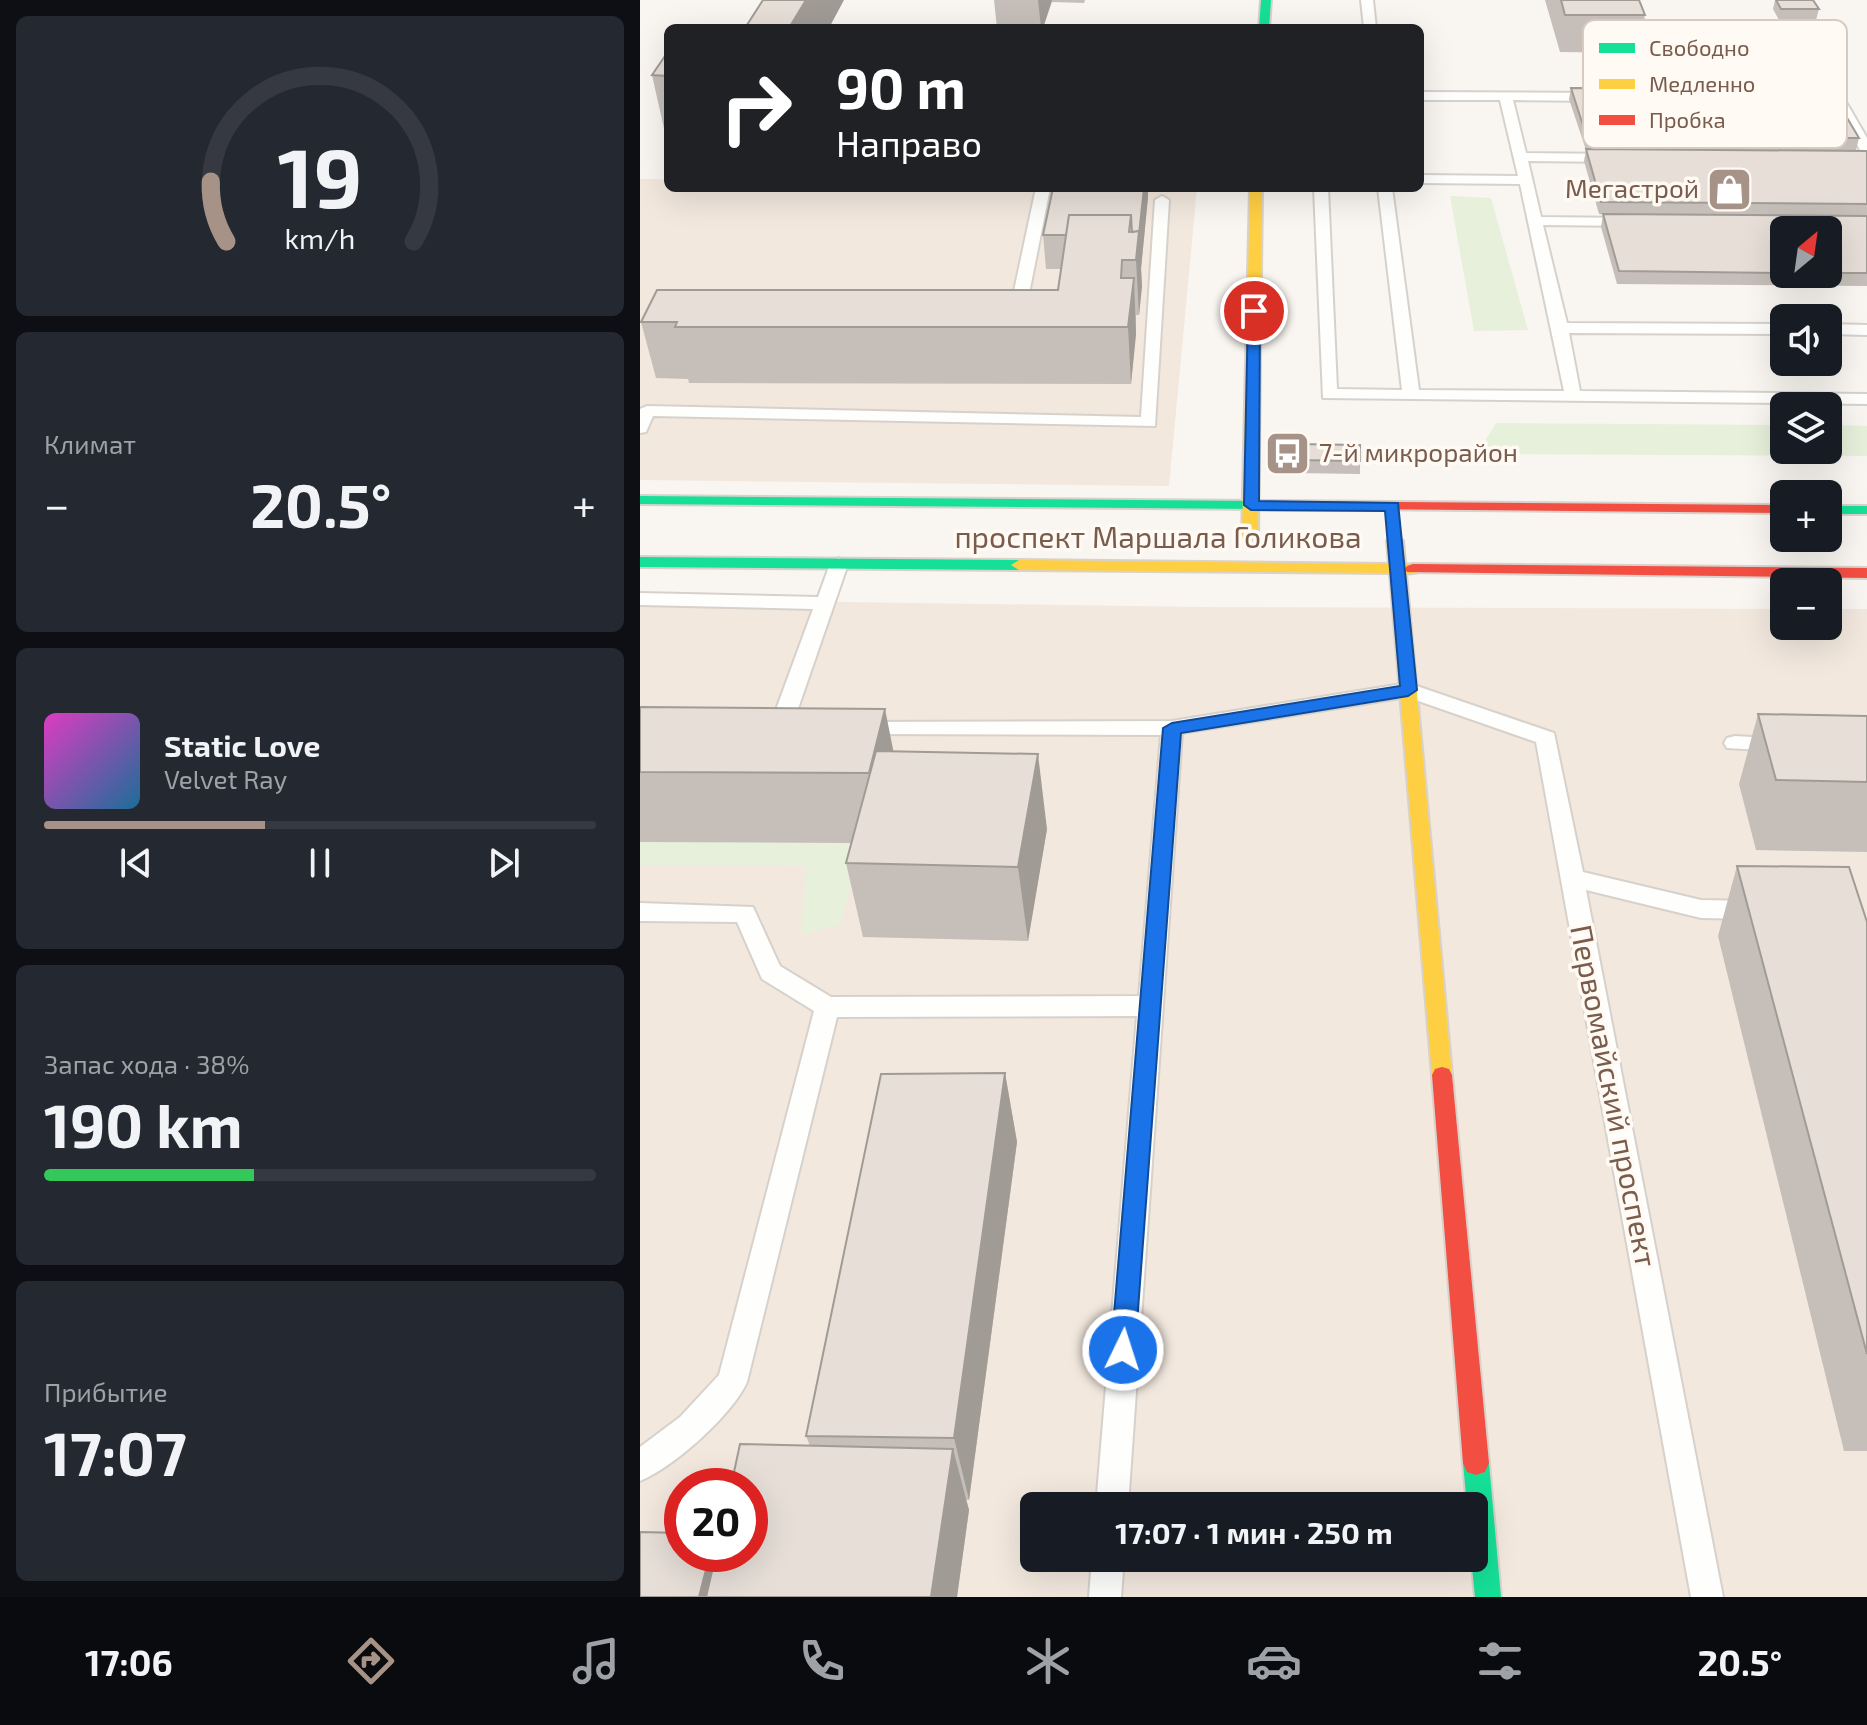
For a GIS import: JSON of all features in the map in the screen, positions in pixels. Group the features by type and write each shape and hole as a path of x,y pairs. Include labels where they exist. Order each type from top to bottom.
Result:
{"main road":[{"path":"1264,24 1266,0"},
{"path":"1249,566 1256,192"},
{"name":"проспект Маршала Голикова","path":"640,500 1770,509"},
{"path":"1393,506 1488,1597"},
{"path":"1842,510 1867,510"},
{"name":"проспект Маршала Голикова","path":"640,562 1867,573"}],"lane":[{"path":"1367,0 1370,24"},
{"path":"1424,96 1583,97"},
{"path":"1506,96 1573,396"},
{"path":"1847,115 1867,150"},
{"path":"1520,157 1631,158"},
{"path":"1851,159 1867,159"},
{"path":"1424,179 1525,180"},
{"path":"1013,335 1042,192"},
{"path":"1321,192 1329,394 1867,399"},
{"path":"1386,192 1411,395"},
{"path":"640,428 644,411 1149,422 1162,200"},
{"path":"1535,221 1646,222"},
{"path":"1560,328 1770,329"},
{"path":"1842,329 1867,330"},
{"path":"781,726 839,564"},
{"path":"640,599 825,603"},
{"path":"844,726 1172,728 1408,690"},
{"name":"Первомайский проспект","path":"1408,690 1546,738 1707,1597"},
{"path":"1113,1492 1172,728"},
{"path":"1735,743 1794,744"},
{"path":"1572,878 1701,909 1777,911"},
{"path":"640,912 745,913 771,972 827,1007 1149,1006"},
{"path":"640,1466 691,1427 732,1382 827,1007"},
{"path":"1105,1597 1107,1572"}],"shaded area":[{"path":"640,179 664,179 664,192 1197,192 1169,486 640,480"},
{"path":"640,599 1202,607 1770,609 1770,640 1842,640 1842,609 1867,609 1867,1597 640,1597"}],"green space":[{"path":"1450,196 1491,198 1528,330 1474,331"},
{"path":"1496,423 1770,425 1770,456 1477,454"},
{"path":"1842,425 1867,426 1867,456 1842,456"},
{"path":"640,841 853,843 861,847 840,925 801,935 807,866 640,865"}],"building":[{"path":"763,0 806,0 791,24 748,24"},
{"path":"1561,0 1639,0 1645,15 1565,15"},
{"path":"1776,0 1813,0 1819,9 1781,9"},
{"path":"664,57 664,76 652,75"},
{"path":"1571,88 1583,88 1583,126"},
{"path":"1847,118 1859,138 1847,138"},
{"name":"Мегастрой","path":"1586,149 1867,151 1867,204 1601,202"},
{"path":"1052,192 1144,192 1139,234 1139,231 1132,232 1131,215 1069,215 1066,235 1043,235"},
{"name":"Мегастрой","path":"1603,214 1867,216 1867,273 1842,273 1842,216 1770,216 1770,273 1619,271"},
{"path":"1069,215 1131,215 1129,232 1139,231 1136,260 1122,260 1121,278 1134,278 1128,327 675,327 677,322 641,322 657,290 1058,290"},
{"path":"1295,444 1360,445 1360,461 1295,460"},
{"path":"640,707 885,709 869,773 640,772"},
{"path":"1758,714 1867,716 1867,782 1776,780"},
{"path":"876,751 1038,754 1018,867 846,863"},
{"path":"1737,866 1849,867 1867,922 1867,1354"},
{"path":"1005,1073 954,1438 806,1436 881,1074"},
{"path":"740,1444 953,1449 931,1597 706,1597 712,1572 768,1572 768,1468 735,1468"},
{"path":"640,1532 664,1533 664,1572 705,1572 699,1597 640,1597"}],"traffic: fast":[{"path":"1264,24 1266,0"},
{"path":"640,500 1258,505"},
{"path":"1842,510 1867,510"},
{"path":"640,562 1019,565"},
{"path":"1476,1463 1488,1597"}],"traffic: slow":[{"path":"1250,536 1256,192"},
{"path":"1395,541 1442,1075"},
{"path":"1019,565 1413,569"}],"traffic: jam":[{"path":"1258,505 1770,509"},
{"path":"1413,569 1867,573"},
{"path":"1442,1075 1476,1463"}],"place":[{"name":"Мегастрой","path":"1730,189"},
{"name":"7-й микрорайон","path":"1288,453"}],"route":[{"path":"1123,1350 1172,728 1408,690 1393,506 1251,505 1254,311"}]}
